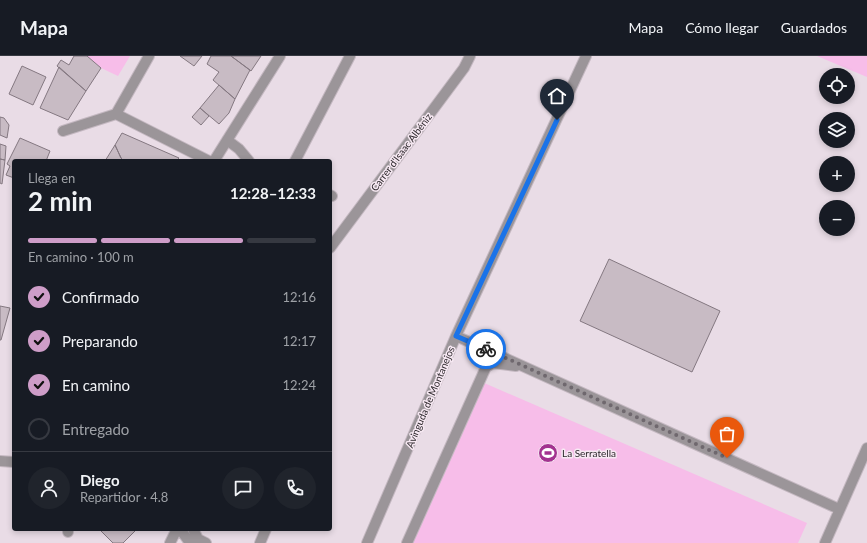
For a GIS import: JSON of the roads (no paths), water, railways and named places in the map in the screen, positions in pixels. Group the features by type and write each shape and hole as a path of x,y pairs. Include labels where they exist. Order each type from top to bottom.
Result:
{"street":[{"path":"116,114 149,56"},
{"path":"215,159 280,56"},
{"path":"296,159 350,56"},
{"name":"Carrer d'Isaac Albéniz","path":"332,245 464,68 470,56"},
{"name":"Avinguda de Montanejos","path":"367,543 456,336 586,56"},
{"path":"63,131 116,114 205,159"},
{"path":"227,140 247,159"},
{"path":"456,336 839,509"},
{"path":"407,543 486,367 493,363 530,369"},
{"path":"826,543 839,509 867,448"},
{"path":"0,461 12,462"},
{"path":"170,543 176,531"},
{"path":"181,531 190,543"},
{"path":"194,531 198,539 206,543"},
{"path":"260,543 265,531"}],"place":[{"name":"La Serratella","path":"548,453"}]}
